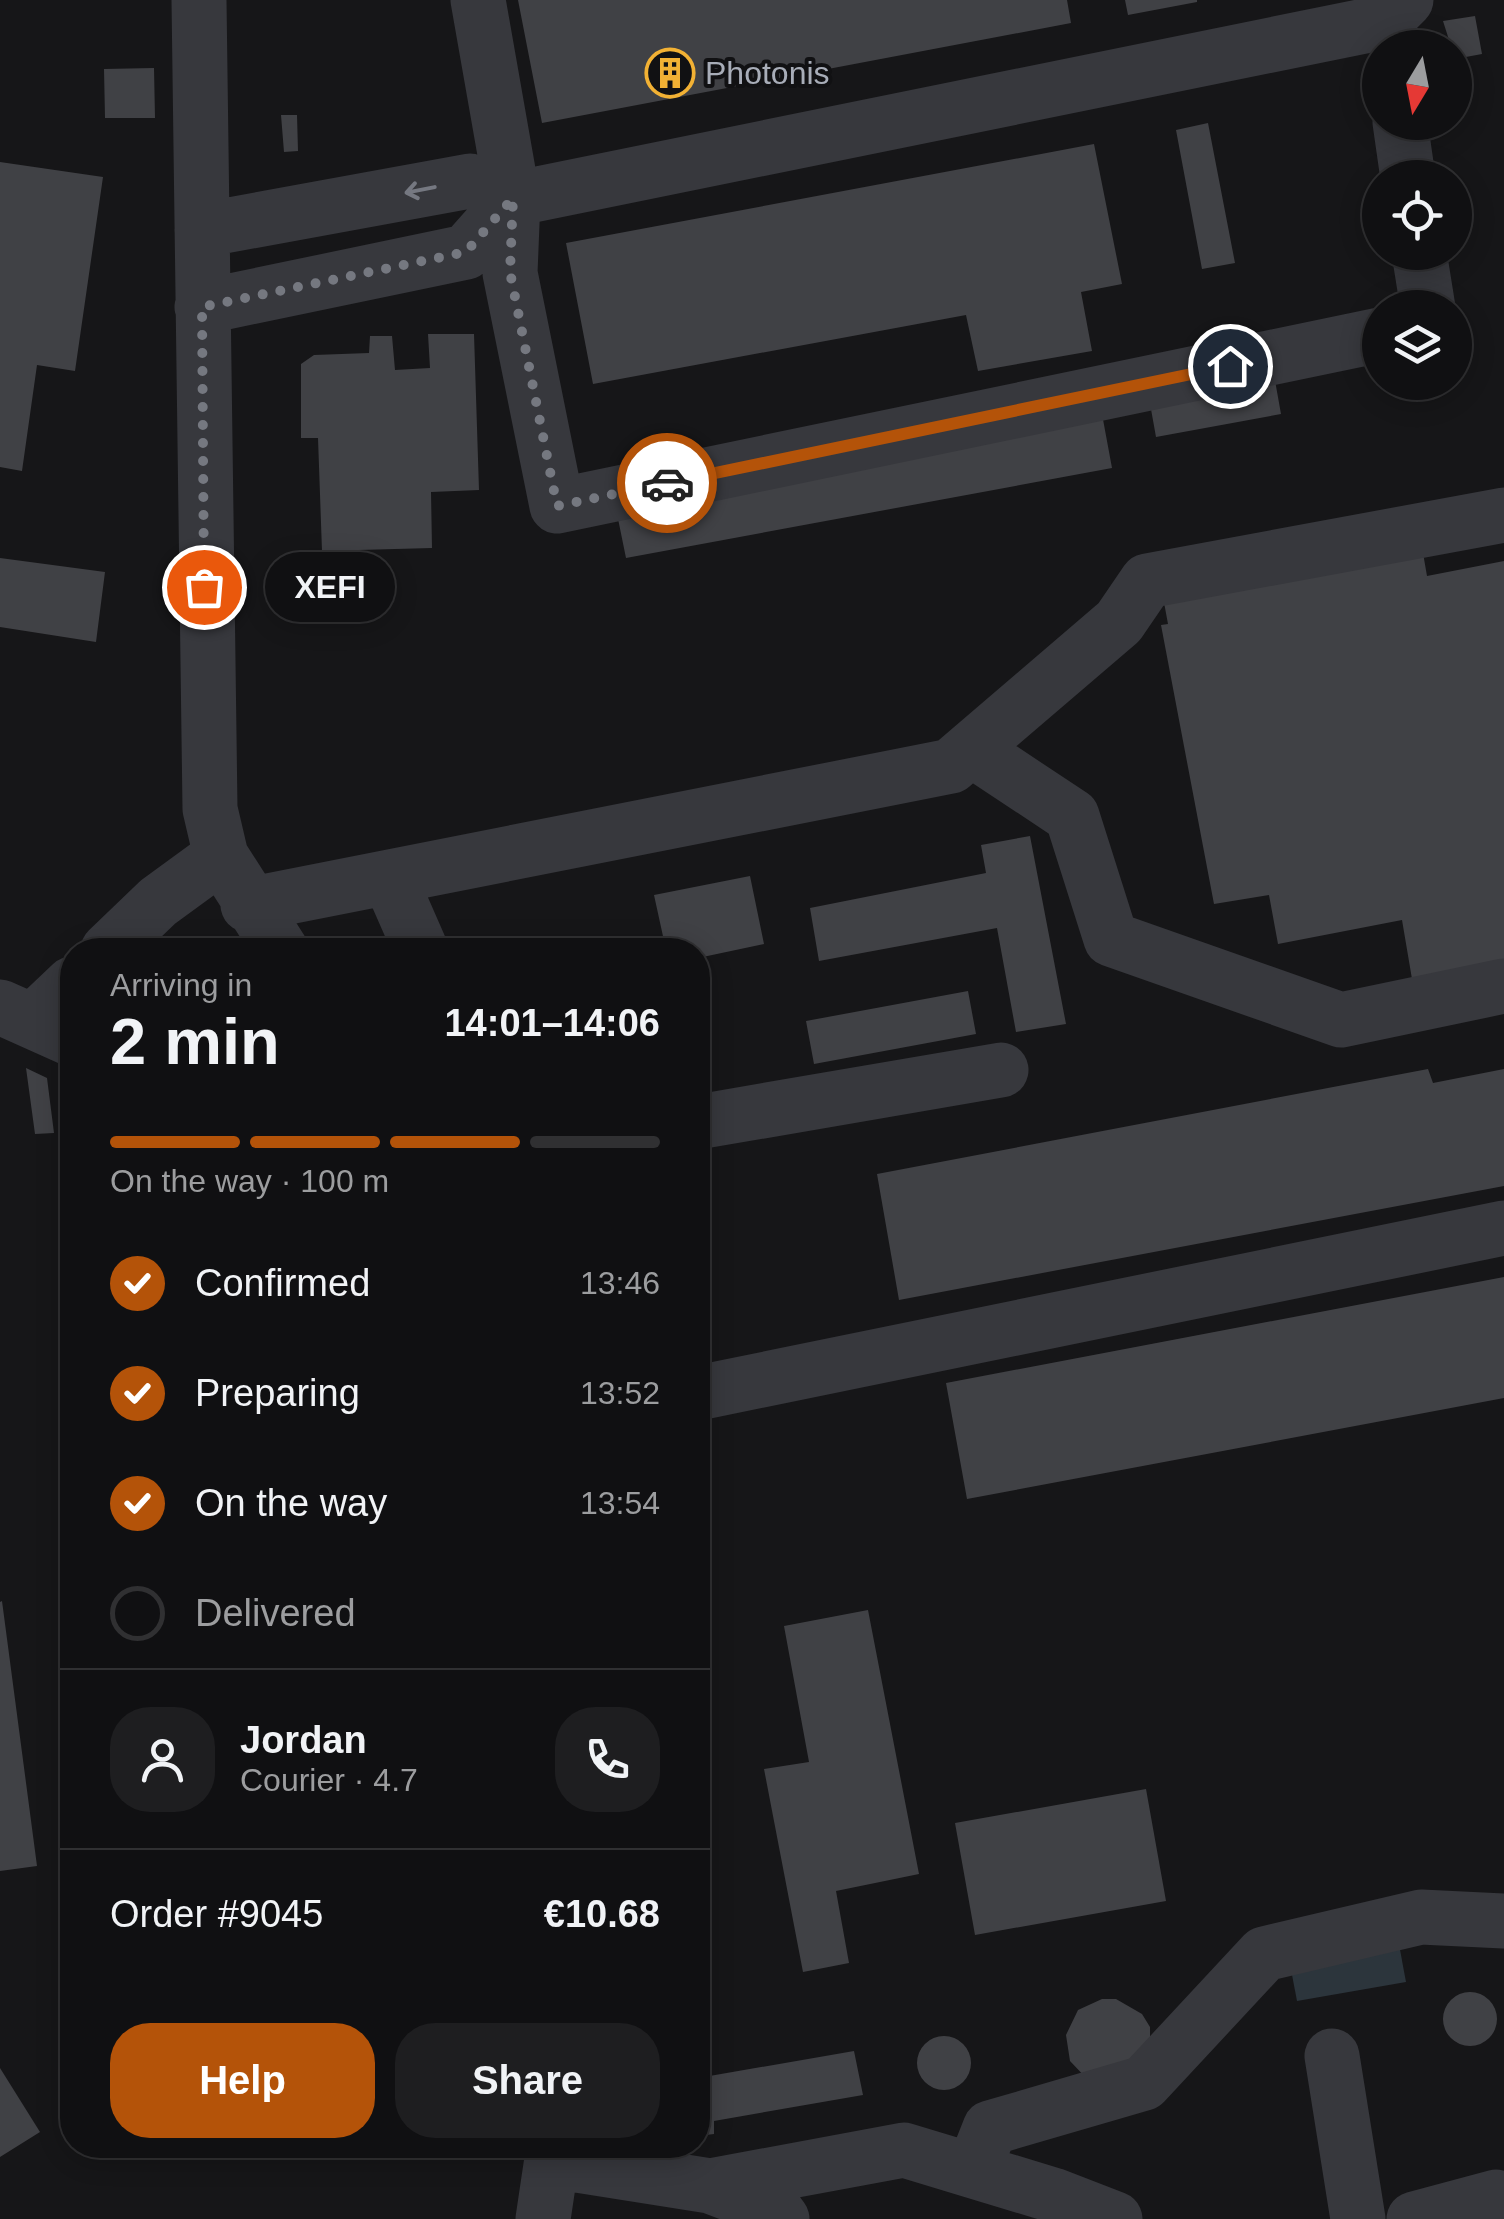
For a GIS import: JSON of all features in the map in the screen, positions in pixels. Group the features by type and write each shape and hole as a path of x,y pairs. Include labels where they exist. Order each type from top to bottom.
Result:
{"street":[{"path":"200,0 206,746 210,809 221,856 248,905 272,938"},
{"path":"478,0 513,198 510,272 557,506 1362,339"},
{"path":"202,230 470,181 513,198 1393,23"},
{"path":"202,307 466,252 513,198"},
{"path":"248,905 951,766 1119,622 1147,581 1504,515"},
{"path":"971,749 1072,816 1110,939 1341,1020 1504,986"},
{"path":"120,938 158,902 221,856"},
{"path":"389,877 416,938"},
{"path":"35,1022 60,996"},
{"path":"710,1120 1001,1070"},
{"path":"710,1391 1504,1228"},
{"path":"974,2171 990,2128 1144,2083 1264,1954 1421,1917 1504,1921"},
{"path":"1332,2056 1358,2219"},
{"path":"710,2186 904,2150 1116,2219"},
{"path":"543,2219 552,2158"},
{"path":"577,2158 710,2186 776,2211 782,2219"},
{"path":"1414,2219 1496,2197"}],"shaded area":[{"path":"1398,1939 1406,1982 1297,2001 1289,1959"}],"building":[{"name":"Photonis","path":"518,0 1067,0 1071,23 542,123"},
{"path":"1125,0 1197,0 1197,2 1128,15"},
{"path":"1475,16 1482,54 1472,56 1472,30 1446,30 1443,21"},
{"path":"154,68 155,118 105,118 104,69"},
{"path":"281,115 297,115 298,151 284,152"},
{"path":"1208,123 1235,263 1202,269 1176,130"},
{"path":"1094,144 1122,284 1081,292 1092,351 978,371 966,315 593,384 566,243"},
{"path":"0,162 103,177 75,371 37,365 22,471 0,467"},
{"path":"428,334 474,334 479,490 431,492 432,548 322,551 318,438 301,438 301,364 314,355 369,353 370,336 392,336 395,370 430,368"},
{"path":"1274,375 1281,414 1156,437 1149,398"},
{"path":"1102,414 1112,468 626,558 615,504"},
{"path":"1423,553 1427,576 1504,561 1504,962 1412,979 1402,920 1278,944 1269,895 1214,904 1161,625 1168,624 1163,597"},
{"path":"0,558 105,572 96,642 0,627"},
{"path":"1030,836 1066,1024 1016,1032 997,928 819,961 810,908 986,873 981,845"},
{"path":"750,876 764,944 710,955 710,938 663,938 654,895"},
{"path":"968,991 976,1034 814,1064 806,1021"},
{"path":"26,1068 47,1078 54,1133 35,1134"},
{"path":"1428,1069 1433,1083 1504,1069 1504,1186 899,1300 877,1174"},
{"path":"1504,1277 1504,1398 967,1499 946,1383"},
{"path":"0,1602 37,1866 0,1871"},
{"path":"868,1610 919,1874 836,1891 849,1963 803,1972 764,1769 809,1762 784,1626"},
{"path":"1146,1789 1166,1901 975,1935 955,1823"},
{"path":"1470,1992 1489,2000 1497,2019 1489,2038 1470,2046 1451,2038 1443,2019 1451,2000"},
{"path":"1102,1999 1116,1999 1142,2014 1150,2027 1150,2056 1089,2081 1070,2061 1066,2035 1078,2010"},
{"path":"944,2036 963,2044 971,2063 963,2082 944,2090 925,2082 917,2063 925,2044"},
{"path":"854,2051 863,2095 714,2121 714,2134 710,2134 710,2076"},
{"path":"0,2068 40,2132 0,2157"}],"way so far":[{"path":"204,587 202,307 466,252 513,198 510,272 557,506 667,483"}],"place":[{"name":"Photonis","path":"670,73"},
{"name":"XEFI","path":"204,587"}],"route":[{"path":"667,483 1230,366"}]}
